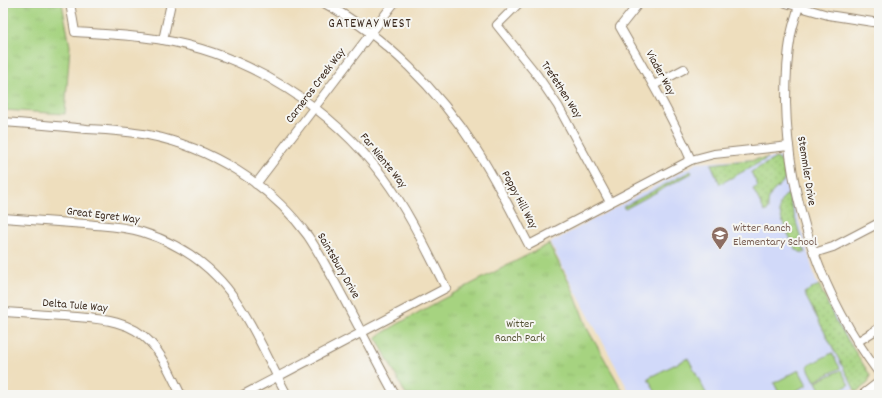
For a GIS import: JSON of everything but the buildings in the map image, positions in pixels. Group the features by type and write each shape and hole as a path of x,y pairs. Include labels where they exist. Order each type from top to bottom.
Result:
{"street":[{"name":"Far Niente Way","path":"70,3 75,32 164,40 192,47 244,66 288,90 314,108 351,140 384,178 411,220 446,288 243,395"},
{"path":"164,40 171,3"},
{"name":"Poppy Hill Way","path":"324,3 354,22 395,54 439,99 477,150 493,176 529,245 691,160 714,154 789,146"},
{"name":"Carneros Creek Way","path":"256,184 394,3"},
{"name":"Trefethen Way","path":"519,3 497,25 537,75 558,106 610,202"},
{"name":"Viader Way","path":"639,3 620,27 654,85 691,160"},
{"path":"786,3 799,5 828,15 879,23"},
{"name":"Stemmler Drive","path":"799,5 788,52 786,85 789,146 798,203 814,253 833,299 858,342 879,372"},
{"path":"654,85 684,69"},
{"name":"Saintsbury Drive","path":"3,122 125,131 170,140 207,154 233,168 256,184 289,214 307,235 322,258 395,395"},
{"name":"Great Egret Way","path":"3,218 116,227 140,231 164,240 187,252 208,267 233,296 252,326 287,395"},
{"path":"814,253 833,247 879,223"},
{"name":"Delta Tule Way","path":"3,312 105,319 122,324 142,335 158,352 181,395"},
{"path":"858,342 879,328"},
{"path":"862,395 879,382"}],"shaded area":[{"path":"781,157 816,281 868,374 861,385 843,395 631,395 550,243 697,163"}],"green space":[{"path":"3,3 62,3 70,46 65,114 3,110"},
{"path":"768,158 720,184 711,164"},
{"path":"776,158 783,164 785,179 771,195 768,203 768,210 765,212 753,189 758,186 751,172"},
{"path":"691,171 692,173 625,209 623,207"},
{"path":"788,194 805,253 800,252 795,248 782,220 780,205 782,199"},
{"name":"Witter Ranch Park","path":"549,244 572,288 588,330 625,395 406,395 376,337 397,324"},
{"path":"819,285 835,320 870,375 868,383 856,392 804,293"},
{"path":"832,353 840,368 815,381 807,366"},
{"path":"688,358 707,395 657,395 648,378"},
{"path":"799,370 807,385 787,395 780,395 774,383"},
{"path":"841,370 849,385 828,395 823,395 816,382"}],"place":[{"name":"Witter Ranch Elementary School","path":"720,250"}],"district":[{"name":"GATEWAY WEST","path":"370,24"}]}
